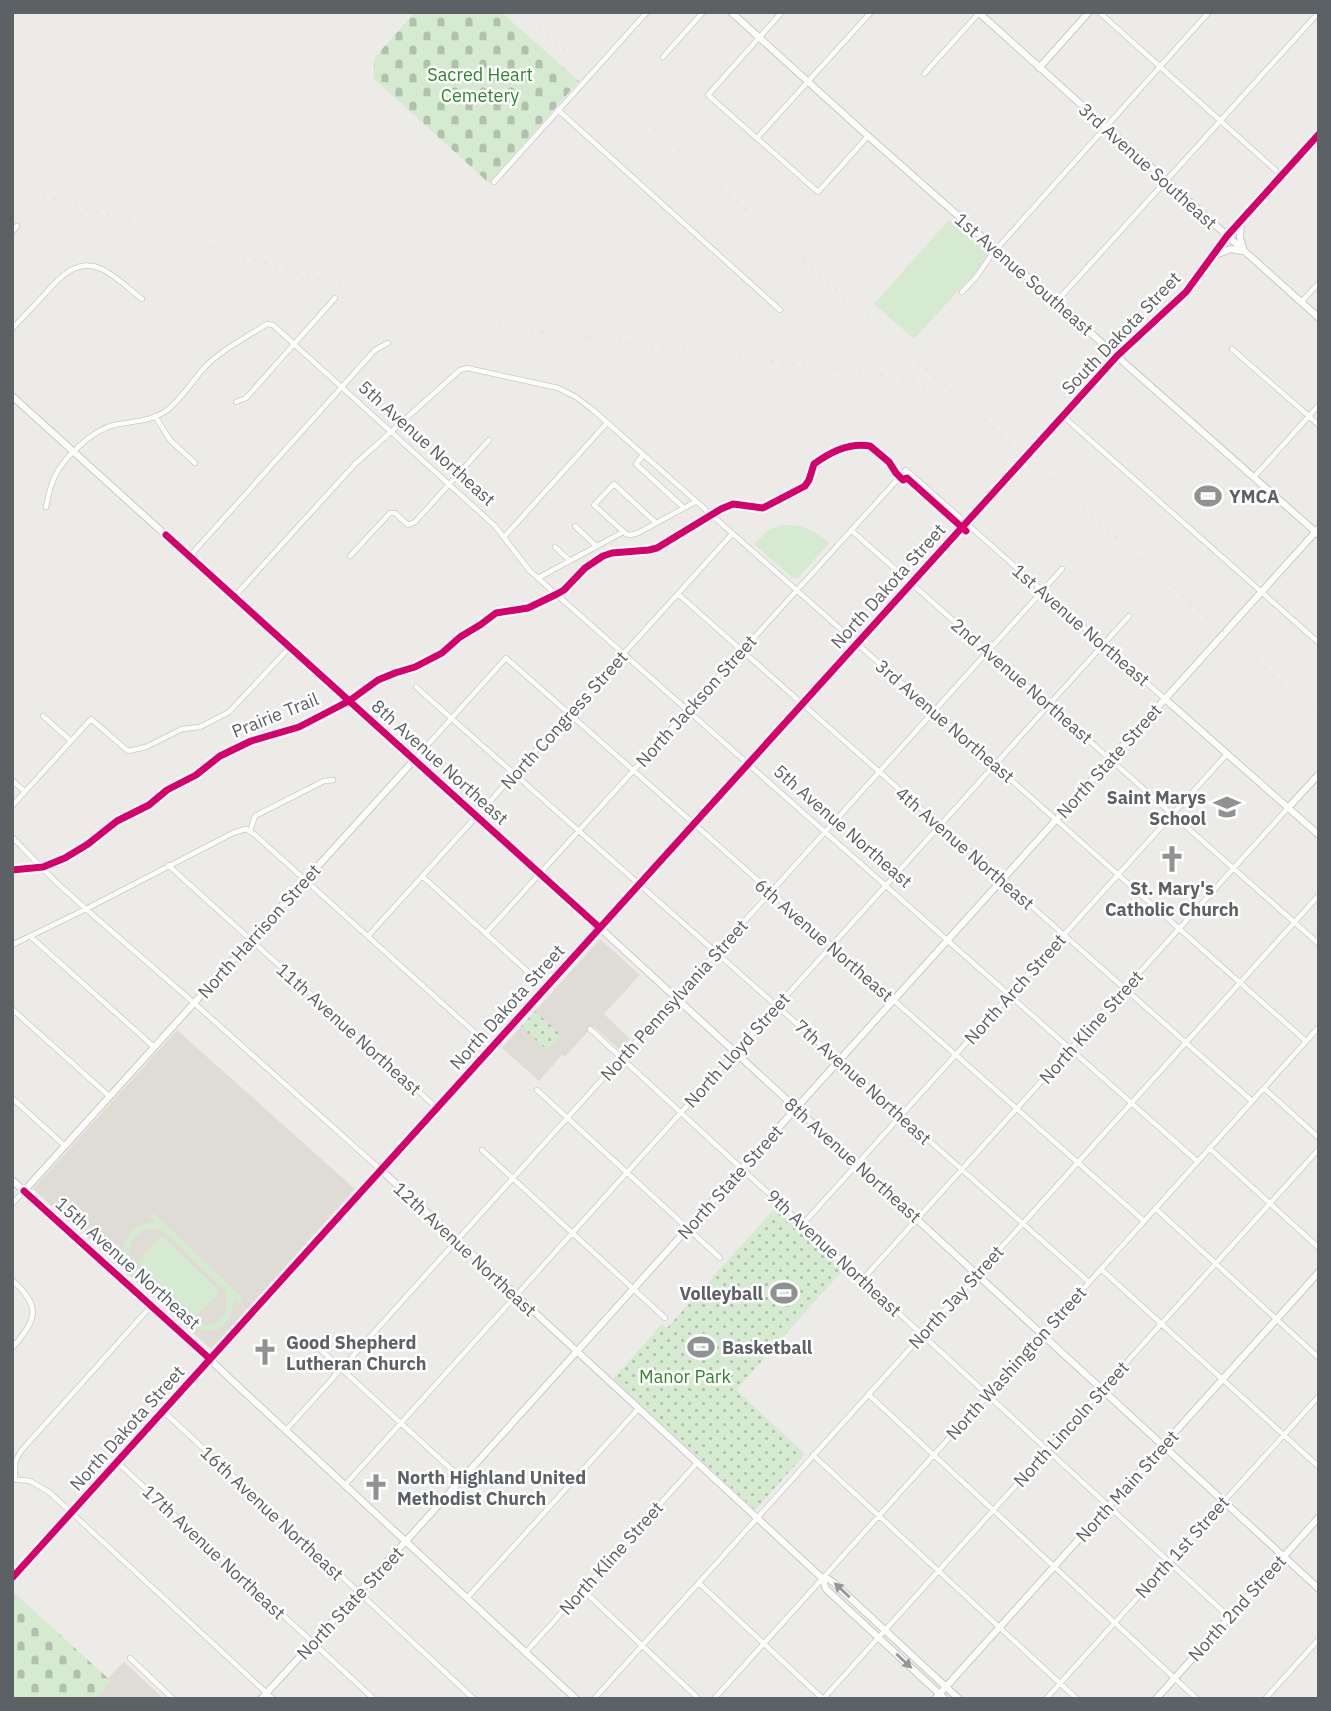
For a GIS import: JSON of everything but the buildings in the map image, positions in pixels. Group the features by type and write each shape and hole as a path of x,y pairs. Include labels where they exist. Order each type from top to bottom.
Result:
{"street":[{"path":"494,182 646,12"},
{"path":"663,57 703,12"},
{"name":"1st Avenue Southeast","path":"731,12 868,136 1318,531"},
{"path":"782,12 708,94 818,192 868,136"},
{"path":"757,138 871,12"},
{"path":"923,74 979,12"},
{"name":"3rd Avenue Southeast","path":"979,12 1319,318"},
{"path":"1039,68 1089,12"},
{"path":"1099,12 1282,176"},
{"path":"962,292 996,249 1209,12"},
{"path":"1056,302 1318,12"},
{"path":"558,110 780,310"},
{"name":"South Dakota Street","path":"1026,457 1117,356 1178,300 1227,236 1319,134"},
{"path":"1242,220 1240,237 1246,253"},
{"path":"12,232 17,226"},
{"path":"1210,259 1231,249 1246,253"},
{"path":"12,329 58,279 76,267 87,266 102,270 142,299"},
{"path":"1301,302 1319,283"},
{"path":"236,402 246,398 335,298"},
{"name":"5th Avenue Northeast","path":"155,416 178,399 211,361 267,324 273,325 495,526 537,578 1198,1161"},
{"path":"190,556 376,350 388,342"},
{"path":"1232,349 1319,425"},
{"name":"3rd Avenue Northeast","path":"391,431 463,368 558,388 584,402 1306,1041"},
{"name":"8th Avenue Northeast","path":"12,396 676,997 1319,1588"},
{"path":"1254,477 1319,405"},
{"path":"46,507 50,487 62,465 89,438 107,427 155,416 170,440 195,463"},
{"path":"1063,416 1319,643"},
{"path":"504,537 607,423"},
{"path":"234,597 355,464 391,431"},
{"path":"350,556 392,513 406,523 413,524 489,440"},
{"path":"643,455 636,464 684,508"},
{"name":"North Dakota Street","path":"12,1578 1026,457"},
{"name":"1st Avenue Northeast","path":"906,470 1319,835"},
{"name":"North Jackson Street","path":"486,933 906,470"},
{"path":"656,523 614,484 594,505 630,536 656,523 695,502"},
{"path":"575,526 596,546"},
{"name":"2nd Avenue Northeast","path":"851,530 1319,944"},
{"name":"North State Street","path":"261,1699 406,1542 1318,531"},
{"path":"537,578 623,532"},
{"name":"North Congress Street","path":"368,936 732,534"},
{"path":"555,547 570,561"},
{"name":"North Pennsylvania Street","path":"286,1430 1062,569"},
{"name":"4th Avenue Northeast","path":"678,594 1252,1102"},
{"name":"North Lloyd Street","path":"345,1485 1129,616"},
{"path":"12,806 90,719 128,751 146,747 182,729 200,727 229,712 290,647"},
{"name":"North Harrison Street","path":"12,1204 506,658"},
{"name":"6th Avenue Northeast","path":"506,658 1144,1221"},
{"name":"7th Avenue Northeast","path":"416,687 1089,1282"},
{"path":"43,716 71,741"},
{"name":"North Arch Street","path":"803,1224 1227,754"},
{"name":"North Kline Street","path":"863,1279 1319,774"},
{"path":"12,780 25,792"},
{"path":"248,830 255,816 324,781 333,780"},
{"path":"12,945 234,832 248,830 492,1048"},
{"name":"12th Avenue Northeast","path":"12,837 55,881 381,1170 822,1578 826,1590 940,1697"},
{"name":"11th Avenue Northeast","path":"168,865 437,1108"},
{"path":"422,876 546,988"},
{"name":"North Jay Street","path":"594,1699 1319,895"},
{"path":"30,936 154,1047"},
{"path":"12,1009 109,1097"},
{"name":"North Washington Street","path":"714,1699 1319,1027"},
{"name":"9th Avenue Northeast","path":"590,1029 1229,1617"},
{"path":"1264,1088 1319,1138"},
{"path":"537,1090 720,1258"},
{"path":"12,1098 65,1146"},
{"path":"1209,1149 1319,1248"},
{"name":"North Lincoln Street","path":"823,1699 1319,1149"},
{"path":"482,1150 665,1318"},
{"name":"15th Avenue Northeast","path":"12,1180 210,1359 576,1699"},
{"path":"1156,1208 1319,1358"},
{"path":"1101,1269 1319,1467"},
{"name":"North Main Street","path":"940,1697 946,1686 1319,1272"},
{"path":"12,1280 29,1297 33,1311 30,1326 12,1348"},
{"path":"152,1306 21,1451 15,1462 14,1479 30,1481 49,1492 273,1699"},
{"path":"311,1340 462,1479"},
{"path":"868,1394 1197,1699"},
{"name":"North 1st Street","path":"1046,1699 1319,1396"},
{"path":"467,1598 638,1409"},
{"name":"16th Avenue Northeast","path":"163,1412 474,1699"},
{"path":"813,1455 1077,1699"},
{"name":"17th Avenue Northeast","path":"117,1462 374,1699"},
{"name":"North Kline Street","path":"526,1652 697,1463"},
{"name":"North 2nd Street","path":"1156,1699 1319,1517"},
{"name":"12th Avenue Northeast","path":"822,1578 833,1582 959,1699"},
{"path":"699,1583 823,1699"},
{"path":"583,1590 699,1699"},
{"path":"1265,1699 1319,1639"},
{"path":"130,1658 173,1699"}],"shaded area":[{"path":"600,939 640,975 604,1014 630,1039 620,1050 593,1026 539,1081 502,1048"},
{"path":"177,1030 355,1189 211,1349 33,1189"},
{"path":"124,1662 164,1699 95,1699 110,1681 108,1678"}],"green space":[{"name":"Sacred Heart Cemetery","path":"415,12 501,12 579,81 489,183 373,78 375,57"},
{"path":"949,220 992,254 914,339 874,304"},
{"path":"782,525 807,529 829,543 798,578 793,578 754,544 770,529"},
{"path":"535,1011 561,1035 547,1050 521,1027"},
{"name":"Manor Park","path":"776,1207 844,1269 736,1390 805,1454 755,1510 613,1379 662,1324 667,1328"},
{"path":"154,1213 244,1299 240,1303 233,1298 230,1315 221,1327 206,1331 189,1326 126,1264 126,1240 137,1228 155,1222 150,1217","holes":["156,1229 166,1233 223,1288 227,1305 222,1318 210,1325 193,1321 133,1264 130,1247 134,1238 142,1231"]},
{"path":"162,1236 220,1292 195,1317 137,1262"},
{"path":"12,1591 111,1681 95,1699 12,1699"}],"railway":[{"path":"522,12 1319,716"},
{"path":"12,186 435,312 535,331 890,376 918,382 949,395"}],"cycle path":[{"path":"12,1578 1117,356 1186,292 1227,236 1319,134"},
{"name":"Prairie Trail","path":"12,870 43,867 65,858 117,821 149,805 167,790 196,775 220,756 251,741 299,727 349,701 378,680 415,667 442,653 460,637 496,613 528,608 557,594 585,568 603,556 657,548 733,504 763,508 805,486 814,464 840,449 855,445 870,446 889,462 903,480 907,478 966,531"},
{"path":"166,535 600,928"},
{"path":"24,1191 210,1359"}],"place":[{"name":"YMCA","path":"1208,496"},
{"name":"Saint Marys School","path":"1227,807"},
{"name":"St. Mary's Catholic Church","path":"1172,859"},
{"name":"Volleyball","path":"784,1293"},
{"name":"Basketball","path":"701,1347"},
{"name":"Good Shepherd Lutheran Church","path":"265,1352"},
{"name":"North Highland United Methodist Church","path":"376,1487"}]}
